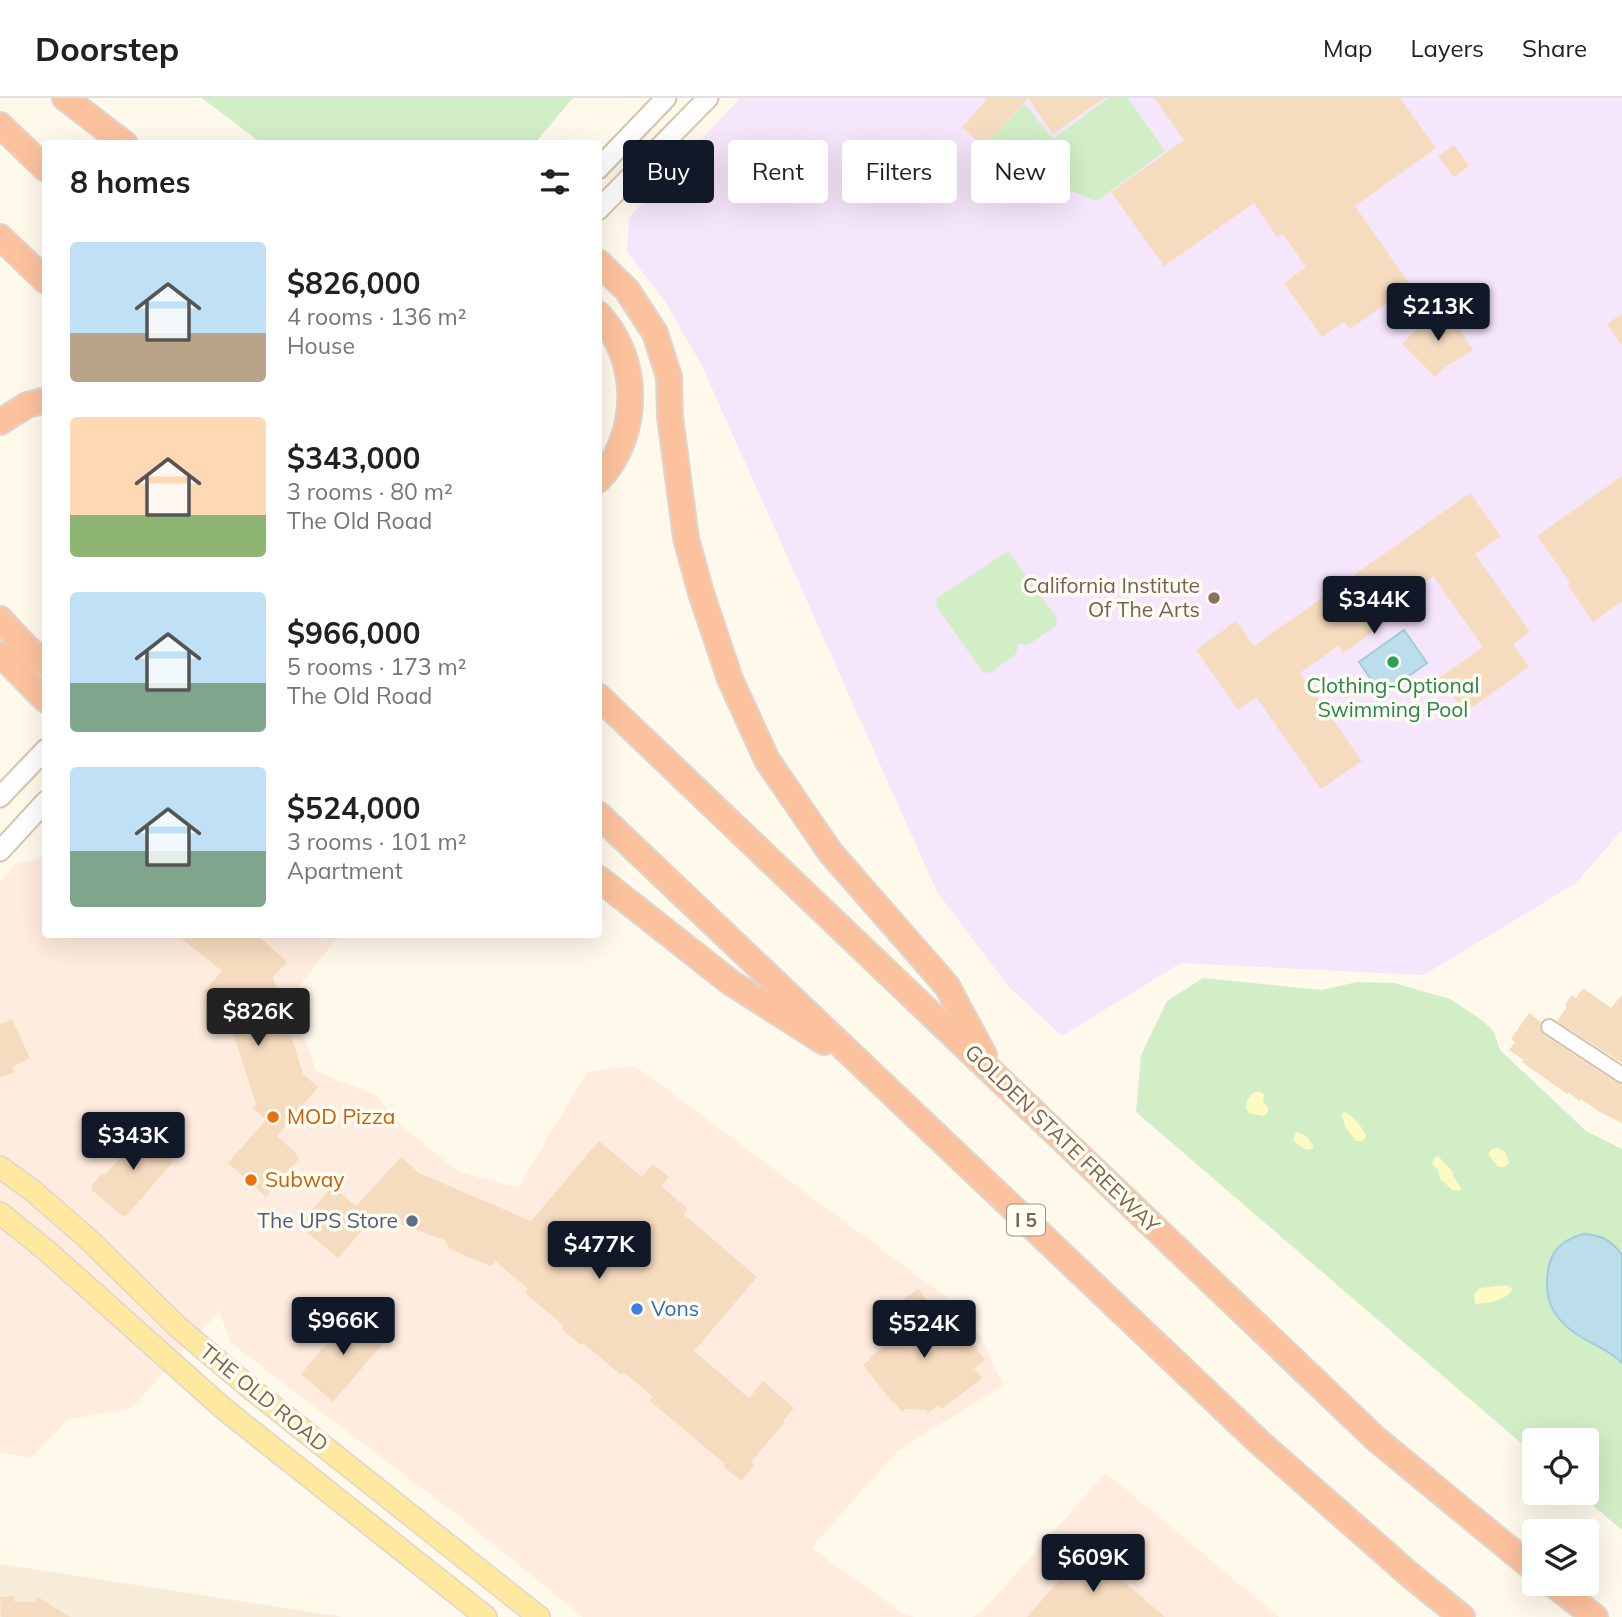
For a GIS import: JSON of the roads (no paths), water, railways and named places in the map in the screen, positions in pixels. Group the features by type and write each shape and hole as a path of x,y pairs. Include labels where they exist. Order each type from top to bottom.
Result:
{"highway":[{"path":"65,98 120,140"},
{"path":"0,125 42,165"},
{"path":"0,237 42,277"},
{"path":"602,266 627,290 655,333 668,377 683,528 701,593 730,679 767,760 830,852 947,986 995,1074"},
{"path":"602,319 618,341 631,385 629,414 621,446 602,476"},
{"path":"0,422 27,405 42,401"},
{"path":"0,619 42,661"},
{"path":"0,654 42,696"},
{"name":"GOLDEN STATE FREEWAY","path":"602,700 1376,1439 1522,1559"},
{"name":"I 5","path":"602,818 1259,1442 1410,1575 1462,1617"},
{"path":"602,881 730,982 872,1073"},
{"path":"1568,1596 1595,1617"}],"main road":[{"path":"602,165 666,98"},
{"path":"602,206 708,98"},
{"path":"0,797 42,752"},
{"path":"0,851 42,805"},
{"name":"THE OLD ROAD","path":"0,1167 33,1191 86,1237 179,1328 250,1388 539,1617"},
{"name":"THE OLD ROAD","path":"0,1213 47,1251 245,1426 486,1617"}],"street":[{"path":"1549,1027 1622,1075"}],"water":[{"name":"Clothing-Optional Swimming Pool","path":"1404,630 1427,663 1382,695 1359,662"},
{"path":"1583,1234 1606,1239 1622,1255 1622,1363 1567,1327 1550,1303 1547,1282 1552,1256 1565,1242"}],"place":[{"name":"California Institute Of The Arts","path":"1214,598"},
{"name":"Clothing-Optional Swimming Pool","path":"1393,662"},
{"name":"MOD Pizza","path":"273,1117"},
{"name":"Subway","path":"251,1180"},
{"name":"The UPS Store","path":"412,1221"},
{"name":"Vons","path":"637,1309"}]}
